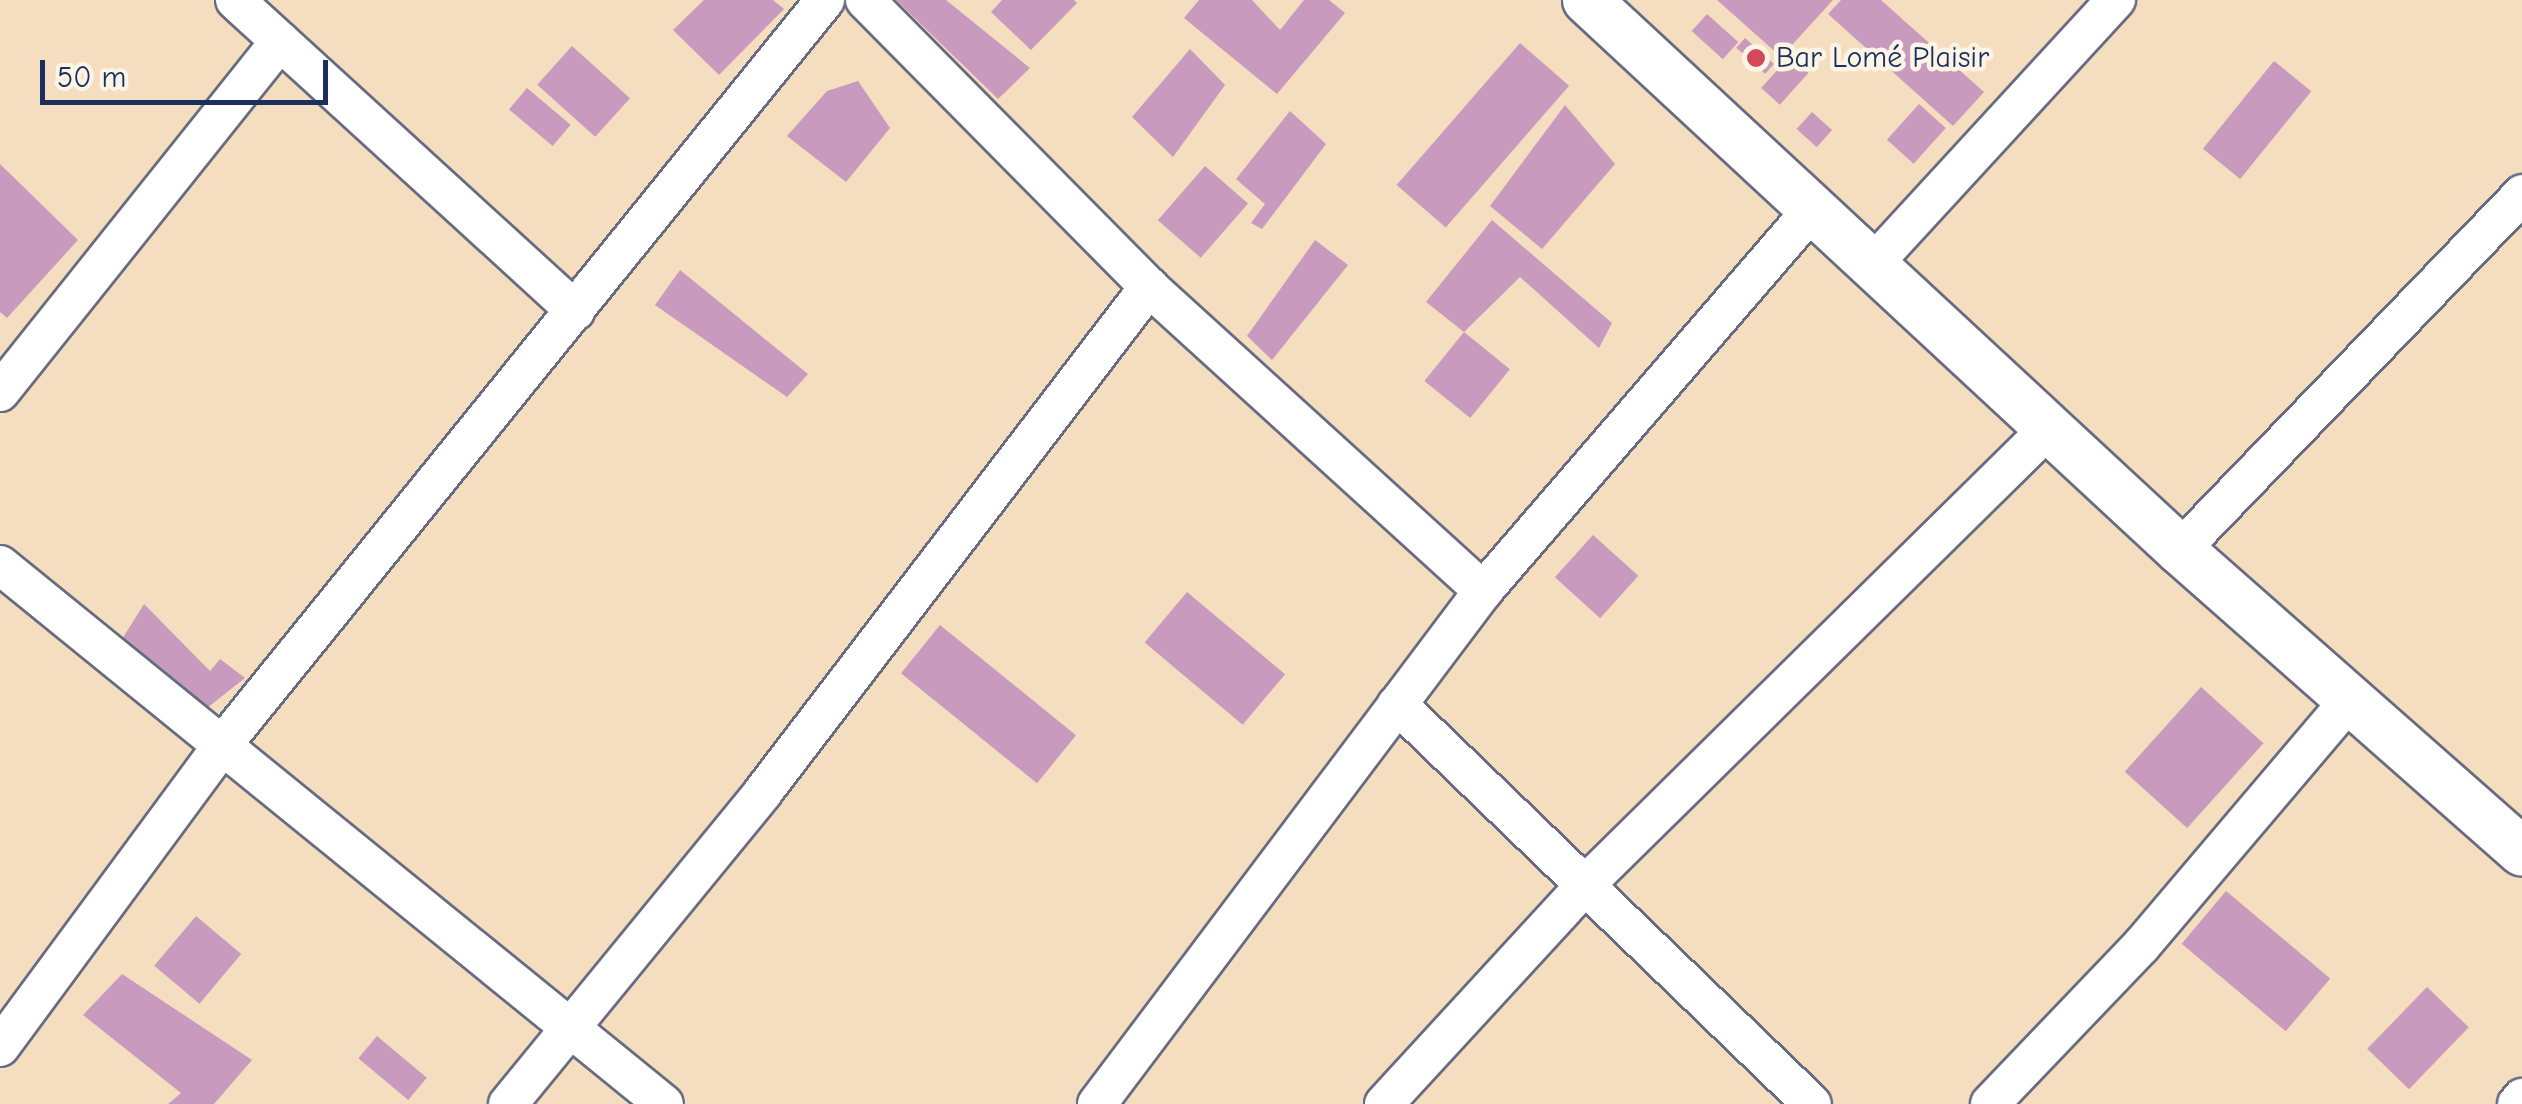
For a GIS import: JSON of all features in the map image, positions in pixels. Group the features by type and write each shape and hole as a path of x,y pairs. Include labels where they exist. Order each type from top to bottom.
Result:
{"street":[{"path":"234,0 575,311"},
{"path":"0,1047 223,744 824,0"},
{"path":"865,0 1149,287 1483,591"},
{"path":"1587,0 2180,550 2519,844"},
{"path":"1873,264 2116,0"},
{"path":"0,392 280,41"},
{"path":"2180,550 2522,194"},
{"path":"1097,1104 1483,591 1811,211"},
{"path":"508,1104 568,1025 763,792 1149,287"},
{"path":"1384,1104 1586,884 2048,429"},
{"path":"0,565 664,1104"},
{"path":"1990,1104 2141,946 2352,697"},
{"path":"1396,704 1812,1104"},
{"path":"2517,1104 2522,1098"}],"building":[{"path":"704,0 773,0 784,9 719,75 673,30"},
{"path":"896,0 946,0 1030,68 998,99"},
{"path":"1002,0 1077,3 1031,50 991,12"},
{"path":"1199,0 1252,0 1280,30 1304,0 1329,0 1345,13 1277,94 1184,18"},
{"path":"1717,0 1833,0 1781,57"},
{"path":"1841,0 1881,0 1984,92 1953,126 1828,14"},
{"path":"1707,14 1738,42 1723,59 1692,31"},
{"path":"1745,38 1774,64 1765,74 1736,48"},
{"path":"1520,43 1569,86 1446,228 1397,185"},
{"path":"572,46 630,98 595,137 537,85"},
{"path":"1190,49 1225,85 1173,157 1132,117"},
{"path":"1790,56 1809,73 1780,105 1761,88"},
{"path":"2274,61 2311,91 2240,179 2203,149"},
{"path":"858,81 890,128 846,182 787,136 827,91"},
{"path":"527,88 571,125 553,146 509,109"},
{"path":"1919,104 1946,128 1914,164 1887,140"},
{"path":"1565,105 1615,164 1542,249 1490,206"},
{"path":"1290,111 1326,144 1262,229 1251,223 1265,204 1236,179"},
{"path":"1812,112 1832,130 1817,147 1797,129"},
{"path":"0,164 78,240 7,318 0,312"},
{"path":"1205,166 1248,203 1201,258 1158,220"},
{"path":"1492,220 1612,323 1599,348 1520,277 1464,332 1426,302"},
{"path":"1315,240 1348,265 1272,360 1247,336"},
{"path":"680,270 808,374 787,397 655,305"},
{"path":"1464,332 1510,369 1470,418 1424,381"},
{"path":"1593,535 1638,576 1600,618 1555,577"},
{"path":"1187,592 1285,674 1243,725 1145,643"},
{"path":"144,604 210,671 220,659 245,678 207,708 119,644"},
{"path":"940,625 1076,735 1037,783 901,673"},
{"path":"2201,687 2263,743 2187,828 2125,772"},
{"path":"2226,891 2330,978 2286,1031 2182,944"},
{"path":"196,916 241,954 199,1004 154,966"},
{"path":"122,974 252,1060 214,1104 168,1104 181,1093 83,1015"},
{"path":"2427,987 2469,1027 2409,1089 2367,1049"},
{"path":"377,1036 427,1078 408,1100 358,1058"}],"place":[{"name":"Bar Lomé Plaisir","path":"1756,58"}]}
